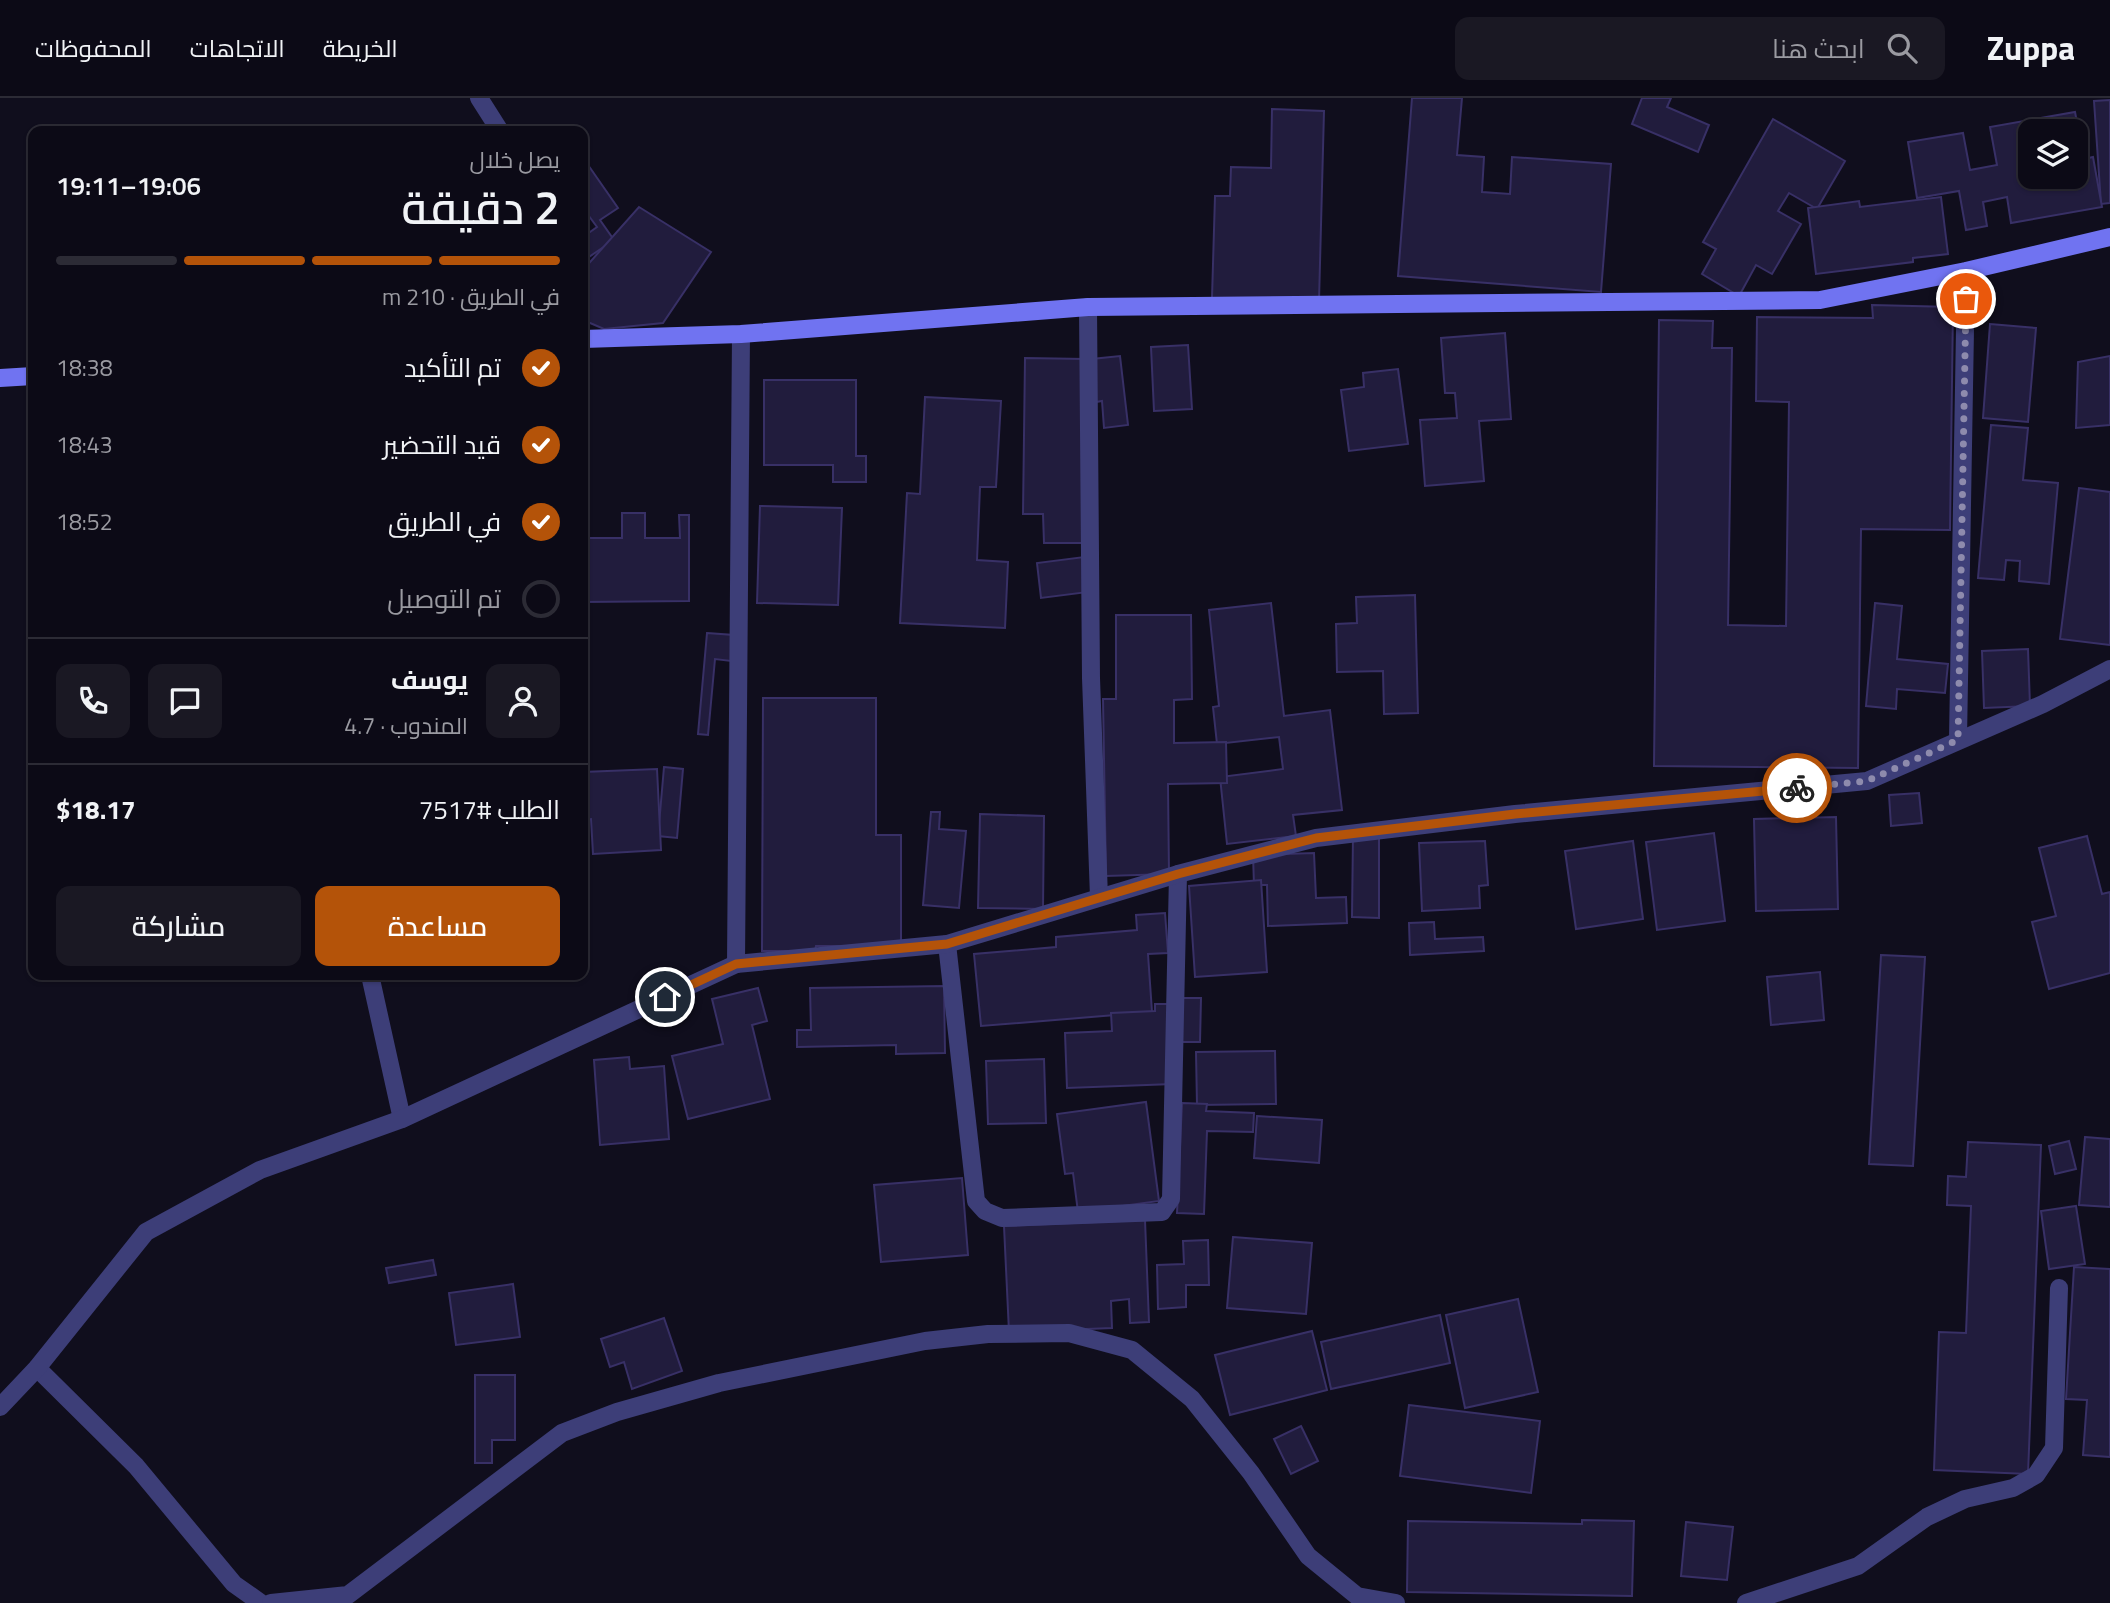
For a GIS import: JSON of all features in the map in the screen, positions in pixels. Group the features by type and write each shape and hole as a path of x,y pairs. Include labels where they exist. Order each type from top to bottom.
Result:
{"street":[{"path":"479,98 497,126"},
{"path":"588,339 741,334 1088,307 1820,300 1966,271 2110,237"},
{"path":"1958,740 1966,271"},
{"path":"1088,307 1091,678 1099,897"},
{"path":"736,964 741,334"},
{"path":"0,378 28,376"},
{"path":"0,1407 37,1368 146,1232 260,1170 402,1119 736,964 947,944 1178,874 1316,838 1515,814 1867,781 2043,704 2110,669"},
{"path":"947,944 976,1201 985,1211 1002,1218 1161,1212 1171,1199 1178,874"},
{"path":"371,980 402,1119"},
{"path":"1746,1603 1858,1566 1927,1517 1965,1499 2013,1488 2036,1475 2054,1448 2059,1288"},
{"path":"271,1603 348,1595 562,1433 617,1412 719,1382 926,1341 988,1335 1069,1333 1132,1350 1192,1399 1242,1463 1308,1556 1357,1596 1396,1603"},
{"path":"37,1368 136,1466 234,1584 261,1603"}],"building":[{"path":"1412,98 1462,98 1457,155 1484,157 1482,192 1510,194 1512,157 1611,164 1601,292 1398,276"},
{"path":"1642,98 1671,98 1667,107 1709,125 1698,152 1632,124"},
{"path":"2110,100 2110,203 2101,204 2094,101"},
{"path":"1272,109 1324,111 1319,301 1212,298 1215,196 1230,196 1231,167 1271,168"},
{"path":"2075,112 2076,119 2035,119"},
{"path":"1773,119 1845,161 1817,209 1789,193 1778,211 1801,224 1772,274 1756,265 1739,296 1702,274 1716,249 1703,242"},
{"path":"2018,122 2018,189 2088,189 2088,158 2093,157 2102,207 2011,223 2007,197 1983,202 1987,226 1966,230 1959,191 1917,198 1908,142 1963,133 1970,170 1997,165 1990,127"},
{"path":"588,165 618,208 600,220 614,240 588,258 588,233 597,227 588,215"},
{"path":"1941,197 1948,254 1913,258 1913,262 1816,274 1808,208 1859,201 1860,207"},
{"path":"639,207 711,252 663,323 604,329 588,322 588,264"},
{"path":"1872,305 1953,307 1950,530 1861,529 1858,768 1654,766 1659,320 1713,321 1712,348 1732,348 1728,625 1786,626 1789,402 1756,401 1757,317 1873,318"},
{"path":"1990,324 2036,328 2028,422 1983,418"},
{"path":"1505,333 1511,419 1479,421 1484,481 1425,486 1420,420 1457,418 1455,393 1445,393 1441,338"},
{"path":"1188,345 1192,409 1154,411 1151,347"},
{"path":"1120,356 1128,425 1104,428 1102,401 1096,402 1092,359"},
{"path":"2110,356 2110,425 2076,428 2078,362"},
{"path":"1025,358 1085,359 1084,543 1044,543 1043,514 1023,514"},
{"path":"1398,369 1408,444 1349,451 1341,390 1364,387 1363,373"},
{"path":"764,380 856,380 856,456 866,456 866,482 833,482 833,465 764,465"},
{"path":"925,397 1001,401 996,487 980,487 977,560 1008,562 1005,628 900,623 907,493 920,494"},
{"path":"1991,425 2028,428 2023,480 2058,483 2049,584 2019,581 2020,561 2006,560 2004,580 1978,578"},
{"path":"2079,488 2110,492 2110,645 2060,639"},
{"path":"760,506 842,508 838,605 757,603"},
{"path":"622,513 645,513 645,538 680,538 679,515 689,515 689,601 588,602 588,538 622,538"},
{"path":"1084,557 1088,592 1041,598 1037,563"},
{"path":"1415,595 1418,713 1384,714 1383,671 1337,672 1336,624 1357,623 1356,597"},
{"path":"1271,603 1284,716 1330,710 1342,810 1293,815 1296,836 1227,844 1220,777 1283,769 1279,737 1217,744 1213,707 1219,706 1209,610"},
{"path":"1875,603 1902,606 1897,659 1948,664 1945,693 1897,689 1896,709 1866,706"},
{"path":"1116,615 1191,615 1192,699 1174,700 1174,743 1226,742 1227,783 1168,784 1169,874 1106,876 1103,699 1116,699"},
{"path":"707,633 734,635 731,661 715,659 708,735 698,734"},
{"path":"2028,649 2030,706 1984,708 1982,651"},
{"path":"763,698 876,698 876,835 901,835 901,946 816,946 815,951 762,951"},
{"path":"664,767 683,769 677,838 658,836"},
{"path":"657,769 661,850 593,854 591,819 588,819 588,772"},
{"path":"1919,793 1922,823 1891,826 1889,795"},
{"path":"931,812 940,812 939,829 966,831 959,908 923,905"},
{"path":"980,814 1044,816 1043,909 978,908"},
{"path":"1836,817 1838,909 1756,911 1754,819"},
{"path":"1714,833 1725,921 1657,930 1646,842"},
{"path":"1353,835 1379,836 1379,918 1352,917"},
{"path":"2087,836 2102,894 2110,892 2110,973 2049,989 2032,922 2056,916 2039,848"},
{"path":"1485,841 1488,885 1479,886 1480,908 1422,911 1419,843"},
{"path":"1633,841 1643,919 1576,929 1565,851"},
{"path":"1314,853 1316,898 1346,897 1347,923 1268,926 1267,885 1254,885 1253,855"},
{"path":"1261,880 1267,972 1195,977 1189,886"},
{"path":"1165,913 1168,953 1148,954 1152,1012 981,1026 974,954 1056,947 1056,937 1137,930 1136,915"},
{"path":"1434,922 1435,939 1483,937 1484,951 1410,955 1409,923"},
{"path":"1881,955 1925,957 1913,1166 1869,1164"},
{"path":"1820,972 1824,1020 1771,1025 1767,977"},
{"path":"944,986 945,1053 896,1054 896,1045 797,1047 797,1030 811,1030 810,988"},
{"path":"758,988 767,1021 752,1025 770,1099 688,1119 672,1056 723,1044 712,999"},
{"path":"1177,998 1201,998 1200,1042 1177,1042"},
{"path":"1155,1004 1171,1004 1173,1084 1067,1088 1065,1033 1112,1031 1111,1013 1155,1011"},
{"path":"1275,1051 1276,1104 1197,1105 1196,1052"},
{"path":"629,1057 630,1069 664,1066 669,1139 600,1145 594,1060"},
{"path":"1044,1059 1046,1123 988,1124 986,1061"},
{"path":"1146,1102 1159,1201 1078,1212 1073,1173 1065,1174 1057,1114"},
{"path":"1182,1103 1207,1104 1206,1111 1254,1113 1253,1132 1207,1131 1204,1214 1177,1213"},
{"path":"1257,1116 1322,1120 1319,1163 1254,1158"},
{"path":"2085,1137 2110,1139 2110,1207 2079,1205"},
{"path":"2069,1141 2076,1169 2055,1174 2049,1146"},
{"path":"1968,1142 2041,1145 2028,1474 1934,1470 1939,1332 1966,1333 1971,1206 1947,1205 1948,1176 1966,1177"},
{"path":"962,1178 968,1255 881,1262 874,1185"},
{"path":"2076,1206 2085,1264 2049,1269 2041,1211"},
{"path":"1145,1220 1149,1322 1130,1323 1129,1299 1111,1301 1112,1328 1009,1332 1004,1226"},
{"path":"1233,1237 1312,1243 1306,1314 1227,1308"},
{"path":"1208,1240 1209,1285 1186,1285 1186,1307 1158,1309 1157,1265 1184,1264 1183,1241"},
{"path":"433,1260 436,1275 389,1283 386,1268"},
{"path":"2074,1267 2110,1269 2110,1457 2083,1455 2087,1400 2066,1399"},
{"path":"513,1284 520,1337 456,1345 449,1293"},
{"path":"1518,1299 1538,1392 1465,1408 1446,1315"},
{"path":"1440,1315 1450,1363 1331,1389 1321,1342"},
{"path":"664,1318 682,1371 632,1389 624,1362 610,1367 601,1339"},
{"path":"1312,1331 1327,1390 1230,1415 1215,1355"},
{"path":"475,1375 515,1375 515,1440 492,1440 492,1463 475,1463"},
{"path":"1409,1405 1540,1421 1531,1493 1400,1476"},
{"path":"1301,1426 1318,1461 1291,1474 1274,1439"},
{"path":"1582,1520 1634,1521 1632,1596 1407,1592 1408,1521 1582,1524"},
{"path":"1686,1522 1733,1527 1727,1580 1681,1576"}],"way so far":[{"path":"1797,788 1867,781 1958,740 1966,299"}],"route":[{"path":"665,997 736,964 947,944 1178,874 1316,838 1515,814 1797,788"}]}
